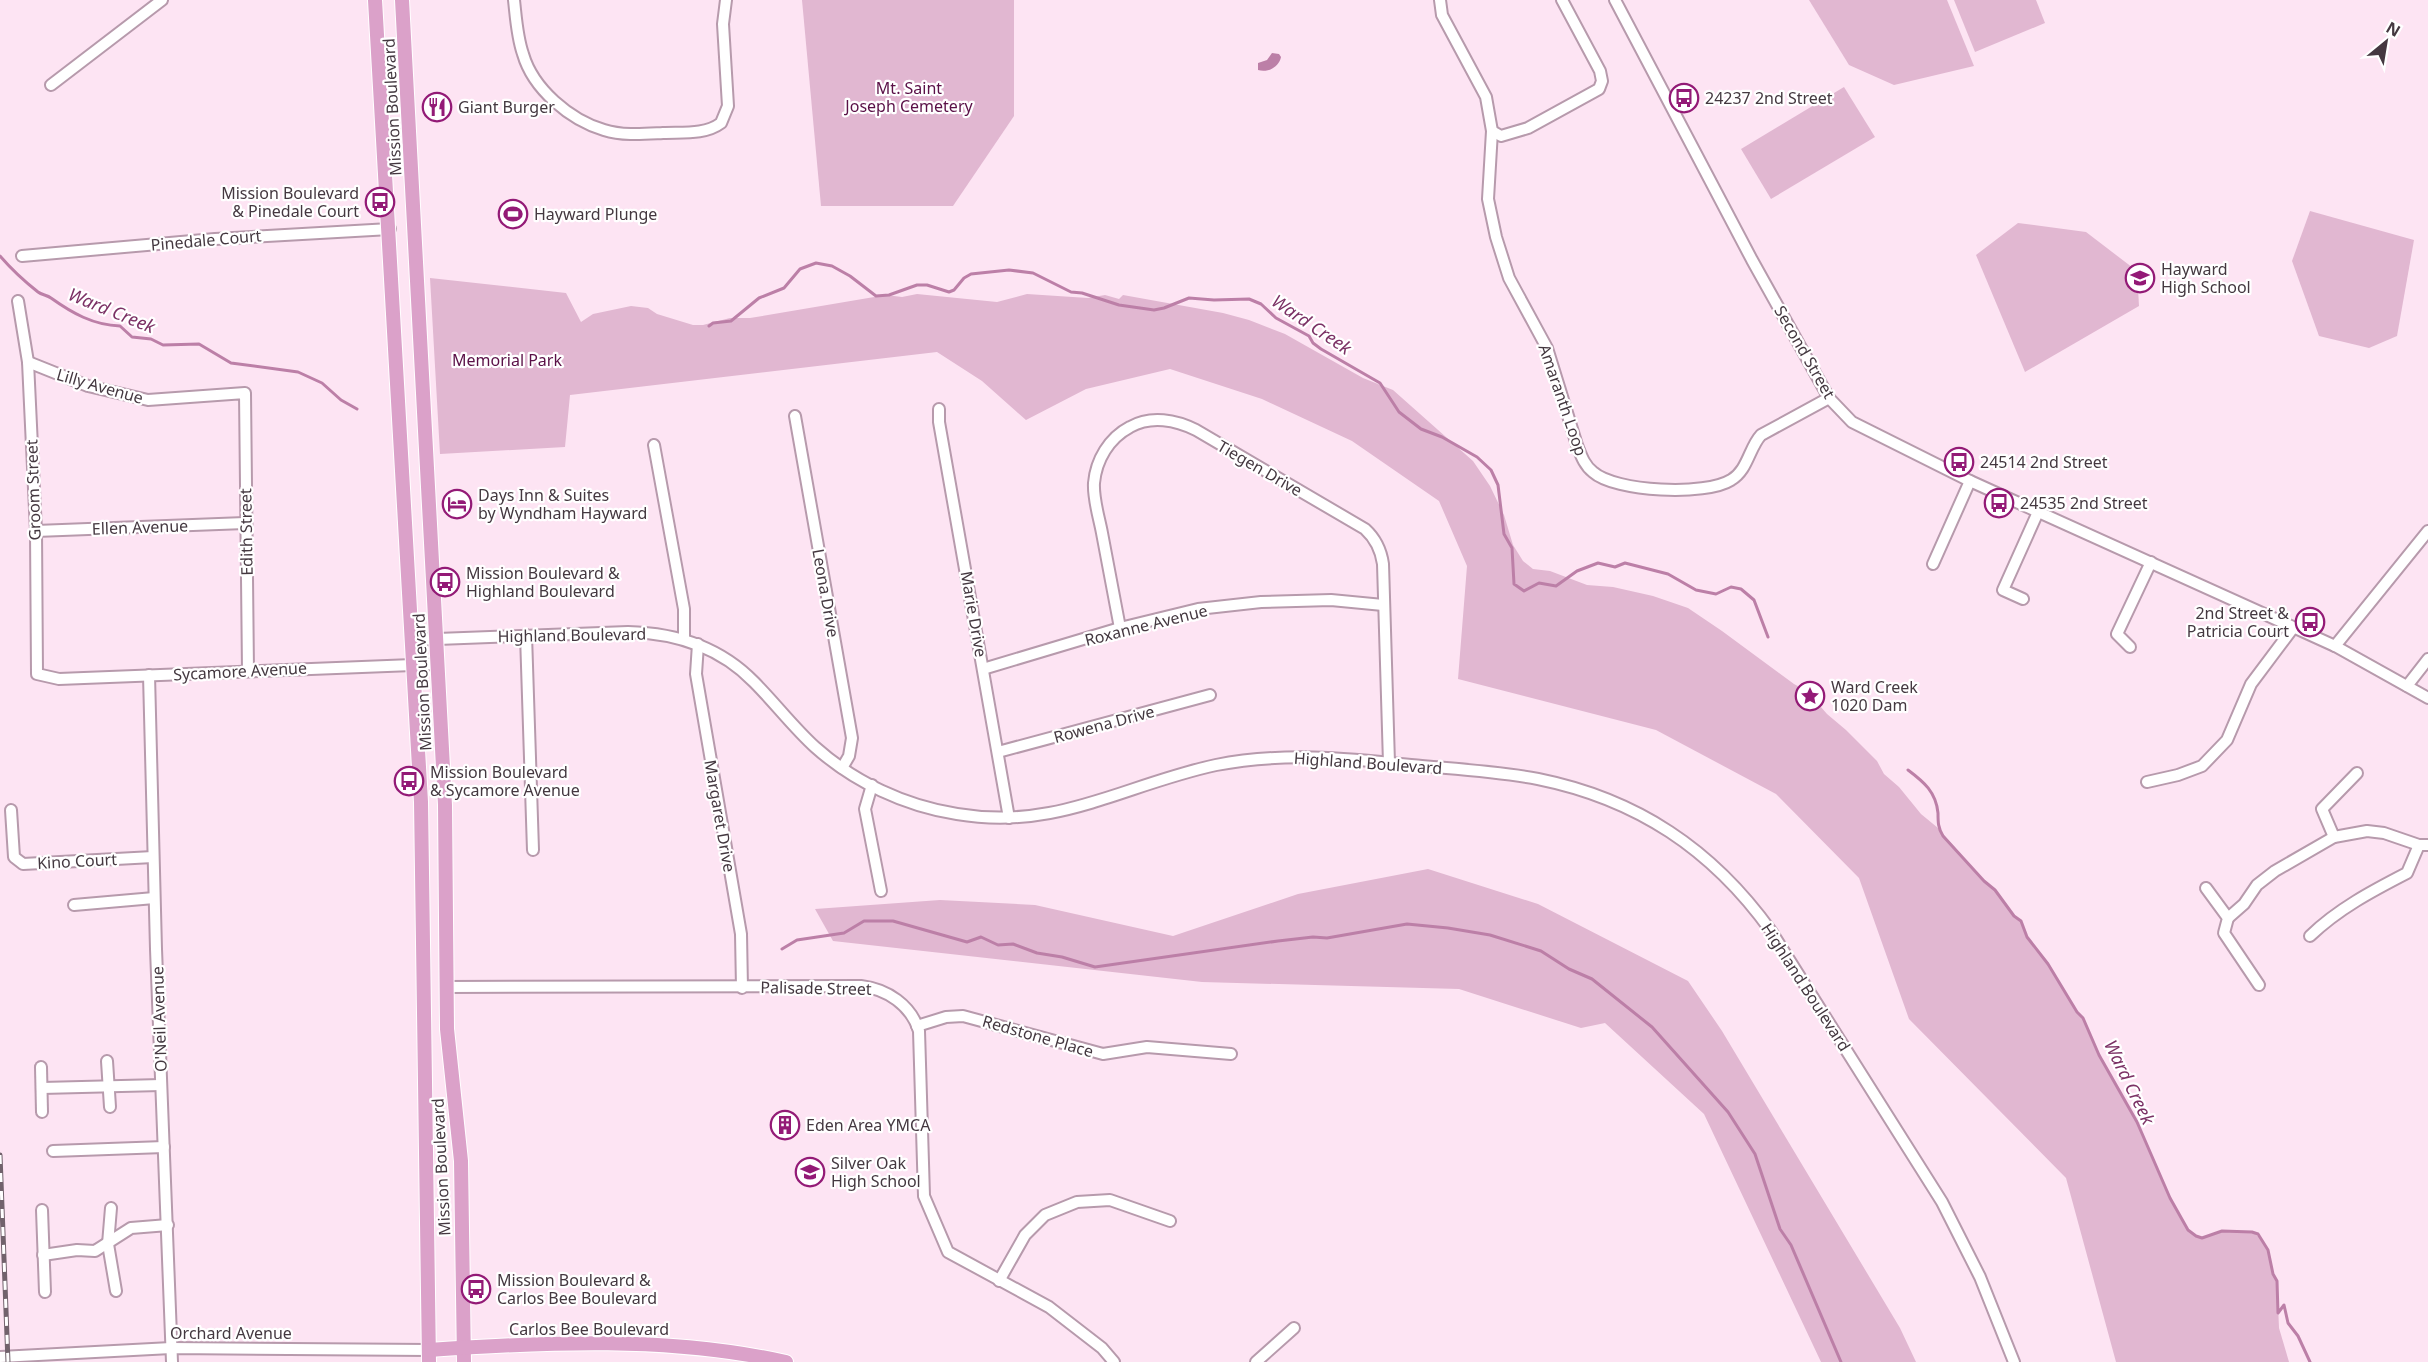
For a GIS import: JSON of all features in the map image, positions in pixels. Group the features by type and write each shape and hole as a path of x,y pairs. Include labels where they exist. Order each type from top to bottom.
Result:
{"main road":[{"name":"Mission Boulevard","path":"375,0 390,229 421,802 429,1356"},
{"name":"Mission Boulevard","path":"402,0 445,806 447,1029 460,1161 463,1355"},
{"name":"Carlos Bee Boulevard","path":"463,1355 642,1342 716,1349 786,1362"},
{"name":"Orchard Avenue","path":"429,1356 463,1355"}],"street":[{"path":"51,85 162,0"},
{"path":"514,0 523,56 540,85 557,103 589,124 624,134 705,130 721,123 729,106 723,24 726,0"},
{"name":"Amaranth Loop","path":"1440,0 1442,15 1486,97 1492,131 1488,199 1496,237 1509,278 1547,348 1583,461 1594,473 1608,482 1649,489 1708,489 1730,481 1738,475 1761,435 1829,398"},
{"path":"1492,131 1501,136 1528,128 1599,89 1602,81 1600,71 1562,0"},
{"name":"Second Street","path":"1615,0 1752,260 1829,398 1841,412 1865,430 1970,481 2335,646 2428,698"},
{"name":"Pinedale Court","path":"22,256 215,239 390,229"},
{"name":"Groom Street","path":"18,301 28,362 36,531 36,665 37,674 42,677"},
{"name":"Lilly Avenue","path":"28,362 88,386 148,400 245,393"},
{"name":"Edith Street","path":"245,393 245,523 249,670"},
{"name":"Marie Drive","path":"939,409 939,422 1009,818"},
{"name":"Leona Drive","path":"795,416 852,738 851,749 842,768"},
{"name":"Tiegen Drive","path":"1120,628 1095,496 1095,476 1103,453 1115,438 1132,425 1152,420 1179,423 1196,430 1365,529 1375,539 1382,557 1389,763"},
{"path":"654,445 684,609 684,639"},
{"path":"1933,564 1970,481"},
{"path":"2023,598 2003,590 2038,512"},
{"name":"Ellen Avenue","path":"36,531 245,523"},
{"path":"2335,646 2428,531"},
{"path":"2130,647 2117,634 2151,562"},
{"name":"Roxanne Avenue","path":"984,669 1120,628 1198,609 1261,602 1331,600 1383,605"},
{"path":"2147,782 2178,775 2202,766 2227,740 2252,684 2293,628"},
{"name":"Highland Boulevard","path":"411,640 628,632 651,633 684,639 698,644 741,669 814,746 842,768 900,799 934,810 981,818 1041,816 1074,809 1166,778 1247,760 1318,756 1512,775 1578,788 1620,804 1690,845 1726,876 1771,931 1942,1202 1980,1277 2014,1362"},
{"path":"526,635 533,850"},
{"name":"Margaret Drive","path":"698,644 696,674 741,934 742,988"},
{"path":"2407,686 2428,659"},
{"name":"Sycamore Avenue","path":"42,677 59,679 413,663 438,664"},
{"name":"O'Neil Avenue","path":"149,675 154,898 172,1362"},
{"name":"Rowena Drive","path":"998,752 1210,695"},
{"path":"2334,837 2322,809 2357,773"},
{"path":"872,785 865,809 881,891"},
{"name":"Kino Court","path":"11,810 14,857 23,864 153,857"},
{"path":"2259,985 2224,933 2228,918 2244,904 2257,885 2275,871 2334,837 2367,831 2384,833 2423,845 2407,873 2372,891 2327,920 2310,936"},
{"path":"2206,888 2228,918"},
{"path":"74,904 154,898"},
{"name":"Palisade Street","path":"446,987 871,987 896,998 917,1026 921,1048 924,1196 948,1252 1049,1307 1102,1348 1114,1362"},
{"name":"Redstone Place","path":"917,1026 946,1017 963,1016 1103,1054 1147,1047 1230,1054"},
{"path":"107,1061 110,1107"},
{"path":"41,1067 42,1112"},
{"path":"42,1088 161,1084"},
{"path":"53,1151 164,1147"},
{"path":"999,1281 1024,1235 1045,1215 1077,1202 1110,1200 1170,1221"},
{"path":"111,1209 108,1244 116,1291"},
{"path":"42,1210 45,1292"},
{"path":"43,1255 77,1250 95,1251 131,1228 168,1225"},
{"path":"1256,1362 1294,1328"},
{"name":"Orchard Avenue","path":"0,1357 171,1348 429,1356"}],"green space":[{"name":"Mt. Saint Joseph Cemetery","path":"802,0 1014,0 1014,116 953,206 821,206"},
{"path":"1809,0 1947,0 1974,66 1894,85 1849,65"},
{"path":"1954,0 2036,0 2045,23 1975,52"},
{"path":"1844,87 1875,137 1771,199 1741,149"},
{"path":"2310,211 2414,240 2397,336 2369,348 2319,336 2292,261"},
{"path":"2018,223 2086,232 2137,271 2139,306 2025,372 1976,255"},
{"name":"Memorial Park","path":"430,278 566,293 581,322 593,314 631,306 648,308 657,314 693,325 703,325 730,318 750,318 886,295 902,297 917,294 997,302 1027,294 1088,298 1105,295 1119,299 1123,295 1223,313 1249,320 1285,334 1363,378 1393,390 1473,461 1490,486 1504,515 1513,545 1523,561 1533,569 1550,571 1587,585 1613,587 1653,596 1688,608 1807,691 1827,714 1877,761 1884,774 1899,787 1921,814 1938,828 1984,881 1995,890 2014,916 2021,921 2027,937 2048,964 2083,1018 2099,1055 2137,1122 2170,1198 2188,1230 2202,1238 2222,1231 2252,1232 2262,1239 2268,1250 2273,1274 2277,1281 2279,1328 2289,1362 2116,1362 2066,1178 1909,1019 1859,878 1776,794 1656,730 1458,679 1467,566 1439,501 1352,441 1262,399 1170,369 1086,389 1026,420 982,381 937,352 570,395 565,447 440,454"},
{"path":"1428,869 1538,904 1688,981 1722,1031 1900,1328 1916,1362 1821,1362 1704,1114 1605,1023 1581,1028 1459,989 1202,982 833,941 815,909 940,900 1035,905 1173,936 1298,894"}],"shaded area":[{"path":"1272,53 1279,54 1281,57 1278,64 1269,70 1258,70 1258,63 1267,60"}],"waterway":[{"name":"Ward Creek","path":"0,256 38,292 83,317 120,326 132,337 151,339 163,345 199,344 231,363 298,372 322,383 341,400 357,409"},
{"name":"Ward Creek","path":"709,326 713,323 731,321 759,298 784,288 800,269 816,263 832,266 850,276 876,296 889,295 917,285 927,285 949,292 971,274 1009,270 1033,273 1071,292 1082,293 1119,305 1154,310 1189,298 1249,299 1261,304 1276,318 1309,336 1313,343 1321,349 1380,383 1399,412 1421,429 1442,437 1477,457 1491,470 1498,485 1504,534 1512,548 1514,584 1524,591 1539,583 1556,586 1577,571 1598,563 1615,567 1625,563 1668,574 1696,590 1716,594 1731,587 1741,589 1754,600 1768,637"},
{"name":"Ward Creek","path":"1908,770 1932,793 1943,836 1995,890 2014,916 2021,921 2027,937 2048,964 2083,1018 2099,1055 2137,1122 2170,1198 2188,1230 2202,1238 2222,1231 2258,1234 2268,1250 2273,1274 2277,1281 2278,1313 2284,1305 2288,1323 2298,1336 2310,1362"},
{"path":"782,949 797,940 844,933 864,921 893,921 967,942 981,937 998,945 1013,944 1037,953 1062,957 1095,967 1278,941 1313,937 1327,938 1407,924 1490,935 1541,951 1569,969 1592,979 1652,1027 1728,1112 1755,1154 1780,1229 1791,1245 1841,1362"}],"railway":[{"path":"0,1155 8,1362"}],"place":[{"name":"24237 2nd Street","path":"1684,98"},
{"name":"Giant Burger","path":"437,107"},
{"name":"Mission Boulevard & Pinedale Court","path":"380,202"},
{"name":"Hayward Plunge","path":"513,214"},
{"name":"Hayward High School","path":"2140,278"},
{"name":"24514 2nd Street","path":"1959,462"},
{"name":"24535 2nd Street","path":"1999,503"},
{"name":"Days Inn & Suites by Wyndham Hayward","path":"457,504"},
{"name":"Mission Boulevard & Highland Boulevard","path":"445,582"},
{"name":"2nd Street & Patricia Court","path":"2310,622"},
{"name":"Ward Creek 1020 Dam","path":"1810,696"},
{"name":"Mission Boulevard & Sycamore Avenue","path":"409,781"},
{"name":"Eden Area YMCA","path":"785,1125"},
{"name":"Silver Oak High School","path":"810,1172"},
{"name":"Mission Boulevard & Carlos Bee Boulevard","path":"476,1289"}]}
